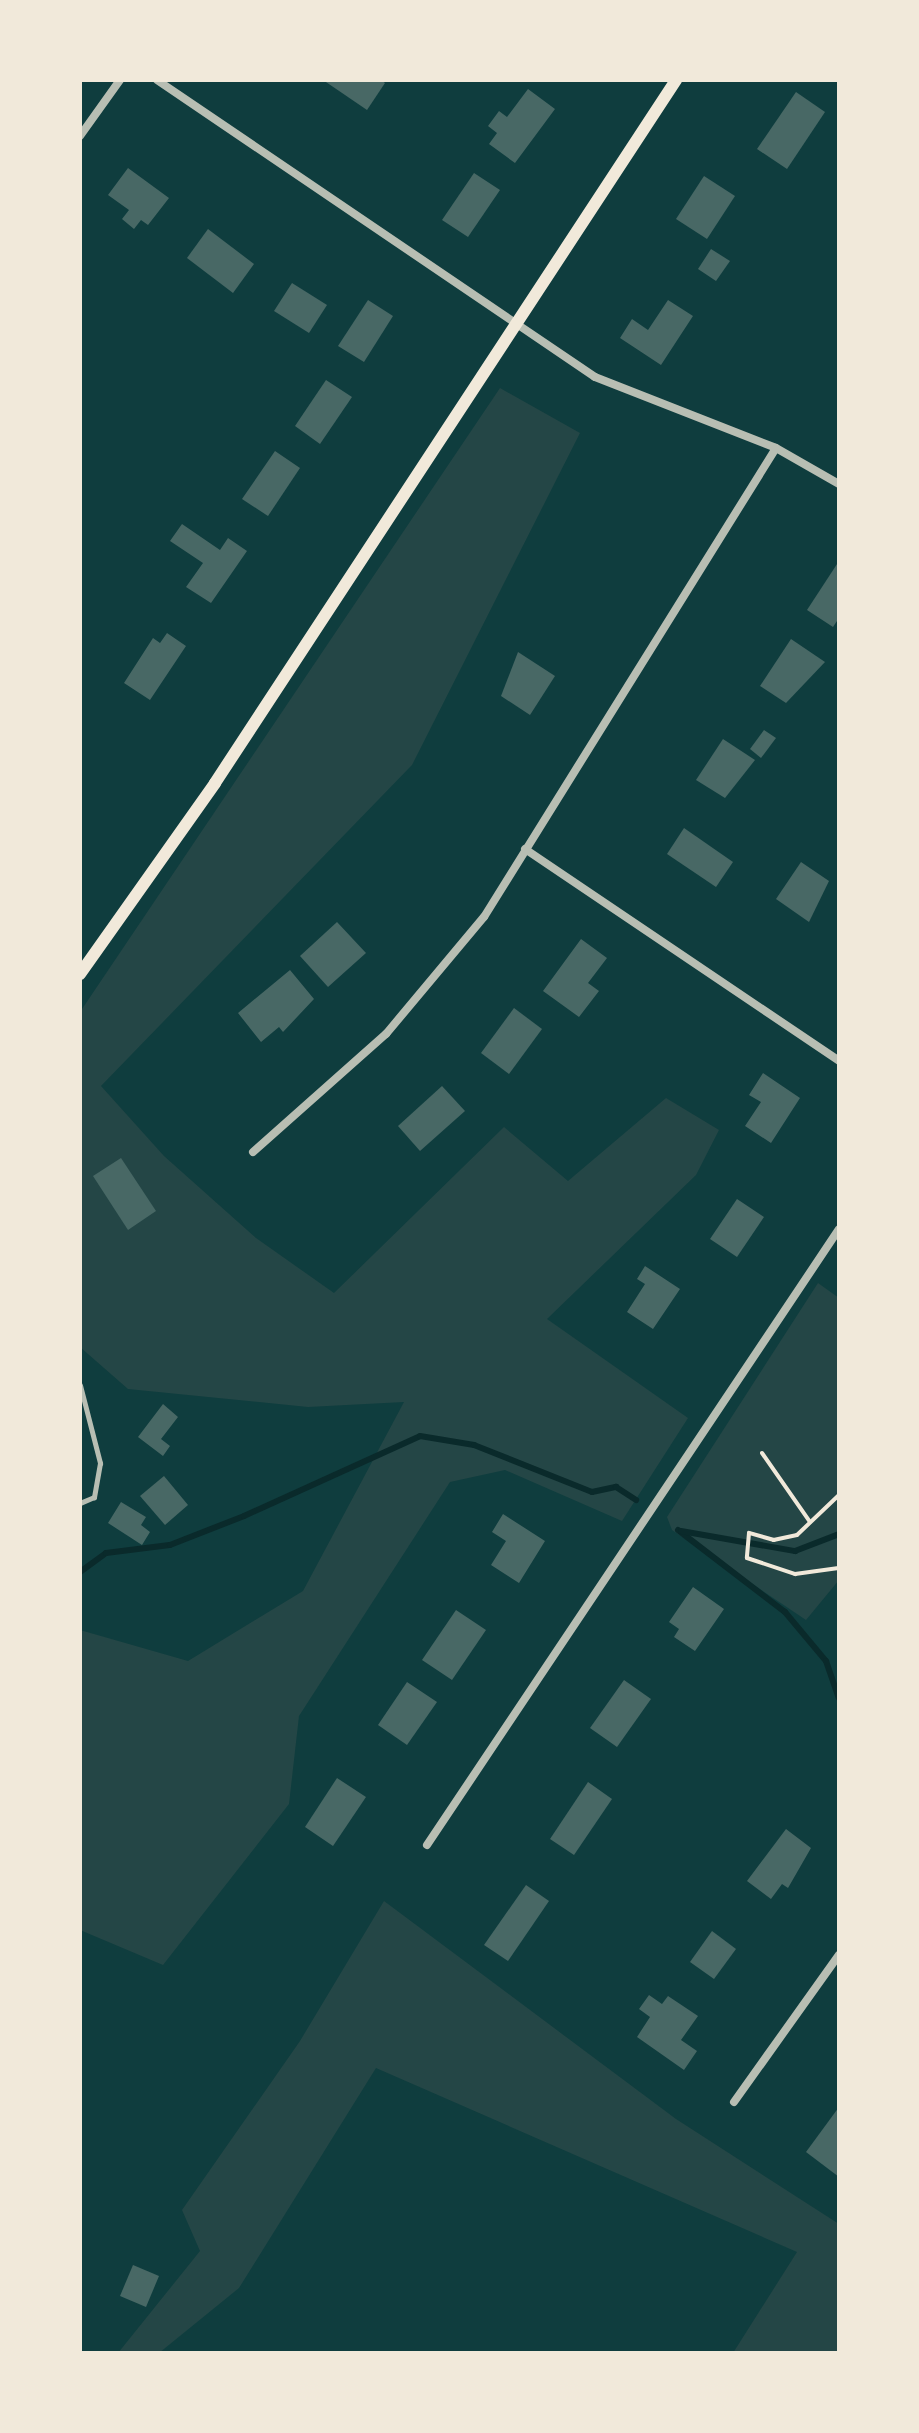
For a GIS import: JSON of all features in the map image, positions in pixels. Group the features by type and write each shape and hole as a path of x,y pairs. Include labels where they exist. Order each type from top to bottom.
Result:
{"main road":[{"path":"80,974 215,783 676,80"}],"street":[{"path":"80,136 120,80"},
{"path":"157,80 514,323 635,398 776,448 839,484"},
{"path":"253,1152 386,1034 484,917 776,448"},
{"path":"525,849 839,1061"},
{"path":"427,1845 839,1229"},
{"path":"734,2102 839,1955"}],"lane":[{"path":"80,1385 100,1463 94,1497 80,1503"}],"path":[{"path":"762,1453 810,1522"},
{"path":"839,1495 810,1522 774,1540 749,1533 747,1558 795,1574 839,1568"}],"shaded area":[{"path":"500,388 580,433 412,765 101,1086 164,1156 256,1238 334,1293 504,1127 568,1181 666,1098 719,1130 696,1175 547,1319 688,1418 622,1521 505,1470 450,1482 299,1716 289,1804 163,1965 80,1930 80,1630 188,1661 303,1591 404,1402 308,1407 128,1389 80,1347 80,1012"},
{"path":"818,1283 839,1298 839,1580 806,1620 672,1530 667,1517"},
{"path":"384,1901 676,2119 839,2224 839,2353 733,2353 797,2252 376,2068 239,2288 159,2353 118,2353 200,2251 182,2210 300,2041"}],"building":[{"path":"323,80 381,80 385,83 367,110"},
{"path":"528,89 555,109 515,163 489,144 497,133 488,126 499,111 507,117"},
{"path":"796,92 825,112 787,169 757,149"},
{"path":"128,168 169,198 148,225 141,220 134,229 122,219 129,210 108,195"},
{"path":"474,173 500,190 468,237 442,220"},
{"path":"704,176 735,196 707,239 676,219"},
{"path":"208,229 254,264 233,293 187,258"},
{"path":"711,249 730,261 716,281 698,269"},
{"path":"292,283 327,305 309,333 274,311"},
{"path":"368,300 393,316 364,362 338,346"},
{"path":"668,300 693,316 661,365 620,338 632,319 648,330"},
{"path":"326,380 352,397 320,444 295,426"},
{"path":"275,451 300,468 268,516 242,499"},
{"path":"182,524 220,550 228,538 247,551 211,603 186,587 203,563 170,541"},
{"path":"839,561 839,618 833,627 807,610"},
{"path":"167,633 186,646 150,700 124,683 153,638 160,643"},
{"path":"791,639 825,662 786,703 760,686"},
{"path":"518,652 555,676 530,715 501,696"},
{"path":"764,730 776,738 761,758 750,749"},
{"path":"723,739 755,760 725,798 696,780"},
{"path":"684,828 733,862 716,887 667,854"},
{"path":"801,862 829,881 809,922 776,899"},
{"path":"337,922 366,953 328,987 300,956"},
{"path":"581,939 607,958 588,983 599,991 579,1017 543,991"},
{"path":"290,970 314,999 283,1032 279,1027 261,1042 238,1013"},
{"path":"514,1008 542,1029 509,1074 481,1053"},
{"path":"763,1073 800,1098 771,1143 745,1126 761,1102 749,1095"},
{"path":"442,1086 465,1111 420,1151 398,1126"},
{"path":"121,1158 156,1211 128,1230 93,1176"},
{"path":"737,1199 764,1217 737,1257 710,1239"},
{"path":"645,1266 680,1289 653,1329 627,1312 645,1284 637,1279"},
{"path":"163,1404 178,1417 161,1439 170,1446 163,1456 138,1437"},
{"path":"164,1476 188,1505 165,1525 140,1496"},
{"path":"121,1502 146,1517 141,1525 150,1532 142,1545 108,1523"},
{"path":"503,1514 545,1541 519,1583 491,1565 506,1541 492,1532"},
{"path":"693,1587 724,1609 695,1651 674,1637 679,1629 669,1622"},
{"path":"456,1610 486,1630 452,1680 422,1660"},
{"path":"624,1680 651,1699 617,1747 590,1728"},
{"path":"407,1682 437,1702 407,1745 378,1725"},
{"path":"337,1778 366,1797 333,1846 305,1827"},
{"path":"588,1782 612,1799 574,1855 550,1839"},
{"path":"786,1829 811,1848 788,1888 782,1884 771,1899 747,1881"},
{"path":"526,1885 549,1901 508,1961 484,1945"},
{"path":"712,1931 736,1949 714,1979 690,1962"},
{"path":"649,1995 662,2004 668,1996 698,2016 681,2040 697,2051 684,2070 637,2037 650,2017 639,2009"},
{"path":"839,2107 839,2177 806,2152"},
{"path":"133,2265 159,2276 146,2307 120,2296"}],"waterway":[{"path":"80,1572 106,1553 170,1545 244,1516 420,1436 474,1445 592,1492 616,1487 636,1500"},
{"path":"678,1530 785,1612 826,1661 839,1698"},
{"path":"681,1531 795,1551 839,1534"}]}
